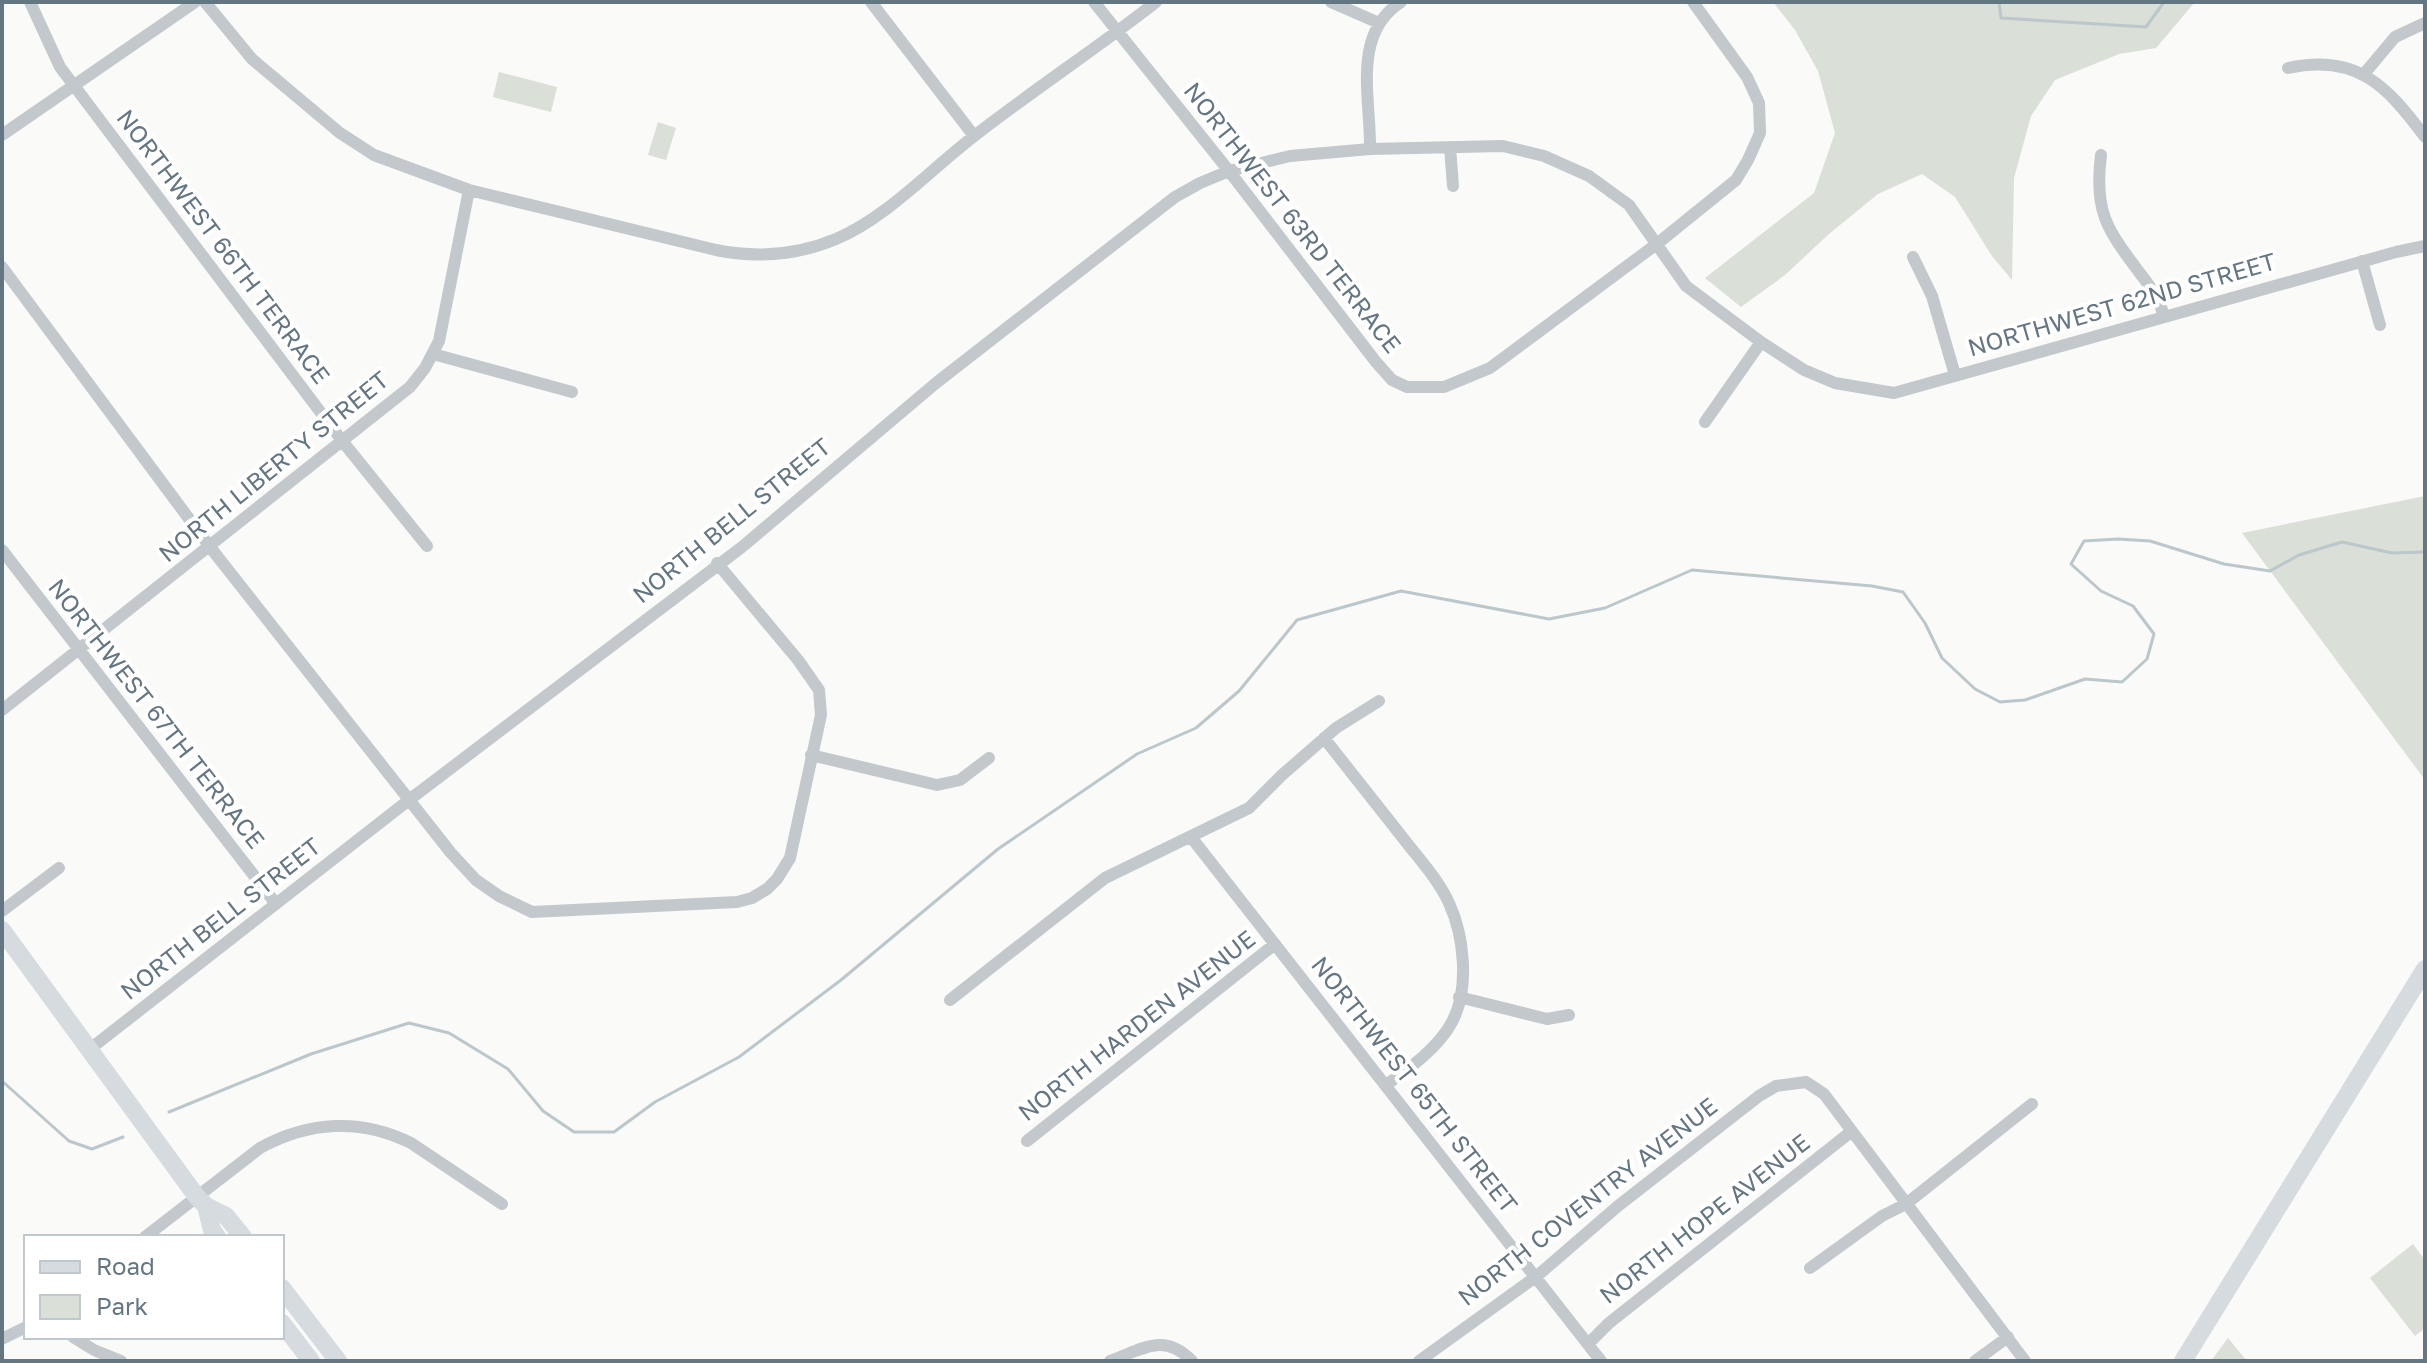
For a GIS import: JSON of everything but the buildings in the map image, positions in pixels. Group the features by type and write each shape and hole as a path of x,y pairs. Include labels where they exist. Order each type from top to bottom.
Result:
{"main road":[{"path":"2,930 201,1201 216,1235"},
{"path":"2183,1361 2425,969"},
{"path":"201,1201 226,1216 241,1235"},
{"path":"284,1291 338,1361"},
{"path":"284,1326 311,1361"}],"street":[{"name":"NORTHWEST 66TH TERRACE","path":"30,2 51,50 74,86 343,442 427,546"},
{"path":"2,135 195,2"},
{"path":"205,2 252,59 356,145 392,164 469,190 690,244 730,253 757,255 799,251 826,243 867,223 974,136 1156,2"},
{"path":"871,2 974,136"},
{"name":"NORTHWEST 63RD TERRACE","path":"1094,2 1392,380 1407,387 1444,387 1490,368 1658,243 1736,180 1760,133 1759,103 1747,77 1693,2"},
{"path":"1331,2 1379,23"},
{"path":"1370,149 1368,50 1379,23 1401,2"},
{"path":"2364,74 2395,37 2425,23"},
{"path":"2288,68 2307,64 2343,66 2364,74 2381,84 2425,137"},
{"name":"NORTH BELL STREET","path":"90,1049 409,800 742,547 936,383 1175,197 1229,171 1290,156 1370,149 1503,146 1544,156 1599,183 1629,205 1686,286 1761,342 1804,370 1835,383 1894,393"},
{"path":"1450,147 1453,186"},
{"path":"2101,155 2097,184 2108,229 2151,288 2164,316"},
{"name":"NORTH LIBERTY STREET","path":"2,710 410,387 439,341 469,190"},
{"name":"NORTHWEST 62ND STREET","path":"1894,393 2425,246"},
{"path":"1913,257 1932,296 1955,375"},
{"path":"2362,261 2380,325"},
{"path":"2,267 210,547 457,860 476,880 499,896 532,912 737,902 767,889 790,858 821,715 819,690 798,660 717,563"},
{"path":"1705,422 1761,342"},
{"path":"433,354 572,392"},
{"name":"NORTHWEST 67TH TERRACE","path":"2,550 276,904"},
{"path":"950,1000 1105,878 1249,808 1324,738 1358,712 1379,701"},
{"path":"1324,738 1442,889 1455,919 1461,951 1459,997 1451,1023 1410,1066 1386,1085"},
{"path":"811,755 937,785 960,780 989,758"},
{"name":"NORTHWEST 65TH STREET","path":"1191,837 1601,1361"},
{"path":"2,911 59,868"},
{"name":"NORTH HARDEN AVENUE","path":"1027,1141 1275,944"},
{"path":"1459,997 1547,1019 1569,1015"},
{"name":"NORTH COVENTRY AVENUE","path":"1419,1361 1537,1276 1618,1206 1776,1086 1806,1082 1824,1094 1852,1131"},
{"path":"1810,1268 1882,1216 1906,1204 2032,1104"},
{"path":"148,1235 201,1201 260,1148 296,1132 334,1125 360,1126 395,1135 502,1204"},
{"path":"1852,1131 2025,1361"},
{"name":"NORTH HOPE AVENUE","path":"1588,1344 1609,1323 1852,1131"},
{"path":"2,1339 24,1328"},
{"path":"1975,1361 2008,1337"},
{"path":"76,1339 121,1361"},
{"path":"1110,1361 1158,1343 1180,1349 1192,1361"}],"green space":[{"path":"1773,2 2195,2 2156,48 2119,54 2055,80 2031,116 2014,178 2012,280 1992,256 1955,197 1922,174 1878,194 1785,275 1741,307 1705,278 1814,193 1835,133 1818,71 1795,30"},
{"path":"499,72 557,87 551,112 493,97"},
{"path":"658,122 676,128 666,160 648,155"},
{"path":"2425,496 2425,780 2242,533"},
{"path":"2413,1244 2425,1260 2425,1328 2415,1336 2370,1278"},
{"path":"2228,1338 2247,1361 2211,1361"}],"waterway":[{"path":"1999,2 2001,18 2146,27 2164,2"},
{"path":"169,1112 311,1054 409,1023 449,1033 508,1069 543,1111 574,1132 614,1132 655,1102 739,1057 841,980 998,849 1137,754 1196,728 1239,691 1297,620 1401,591 1549,619 1605,608 1692,570 1872,586 1903,592 1925,623 1942,658 1975,689 2000,702 2025,700 2085,679 2122,682 2147,659 2154,634 2133,606 2101,591 2071,564 2084,541 2150,541 2224,564 2270,571 2299,555 2342,542 2392,553 2425,552"},
{"path":"2,1081 69,1141 92,1149 123,1137"}]}
